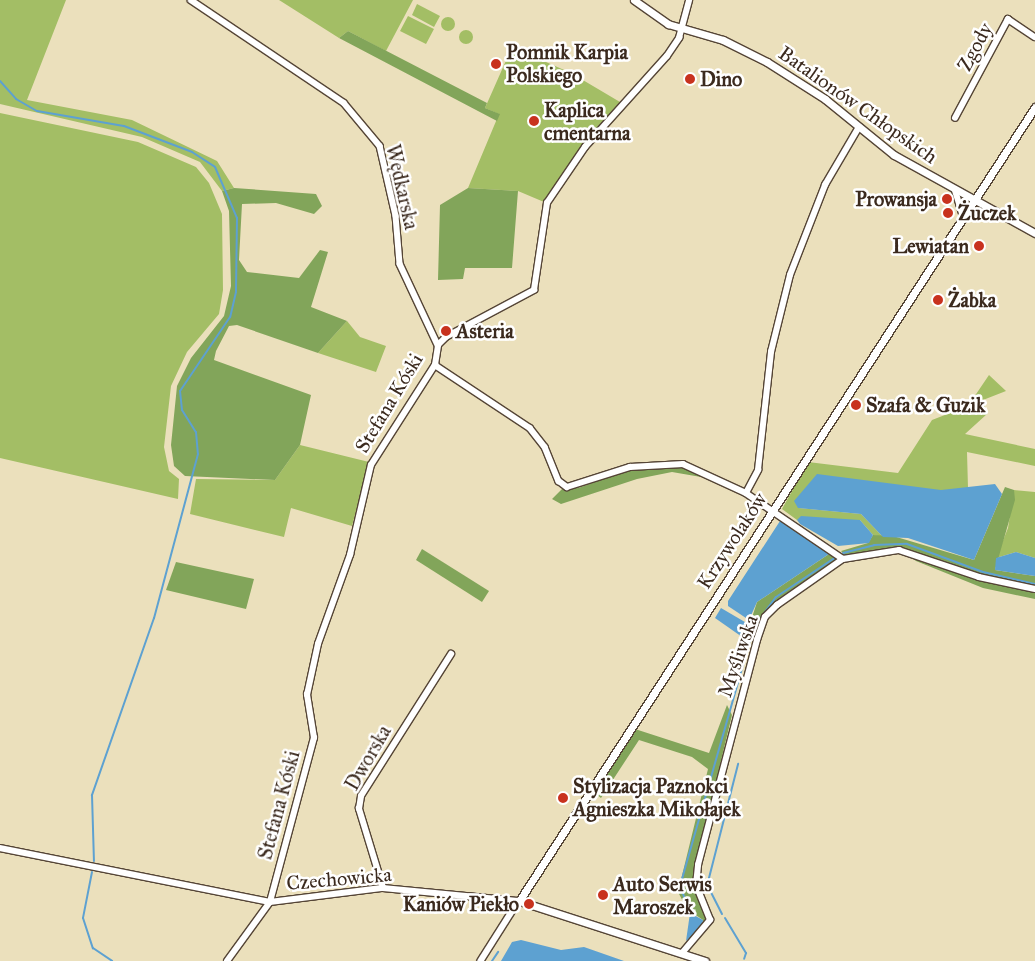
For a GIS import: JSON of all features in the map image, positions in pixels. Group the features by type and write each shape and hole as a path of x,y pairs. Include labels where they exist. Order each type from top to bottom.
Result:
{"street":[{"name":"Batalionów Chłopskich","path":"634,0 680,28 723,40 760,58 826,98 859,128 894,155 1035,233"},
{"path":"680,28 689,0"},
{"name":"Wędkarska","path":"194,1 344,103 380,146 396,216 400,264 438,345"},
{"name":"Zgody","path":"955,118 1008,19 1035,37"},
{"name":"Stefana Kóski","path":"227,961 270,902 314,738 307,695 318,644 350,555 371,465 434,365 438,345 446,337 534,290 547,203 585,148 667,56 680,28"},
{"name":"Krzywolaków","path":"519,901 973,199 1035,107"},
{"path":"746,493 758,470 771,352 790,275 830,177 859,128"},
{"path":"955,189 963,215"},
{"path":"434,365 530,428 545,448 559,481 567,487 630,467 683,464 746,493 843,559"},
{"name":"Myśliwska","path":"684,952 710,920 696,884 698,865 728,739 765,617 843,559 899,550 979,577 1035,589"},
{"name":"Dworska","path":"383,888 359,809 361,796 450,654"},
{"name":"Czechowicka","path":"0,848 270,902 383,888 519,901 684,952 705,961"},
{"path":"481,961 519,901"}],"green space":[{"path":"0,0 66,0 27,100 132,120 217,161 234,188 222,191 200,162 142,137 0,104"},
{"path":"279,0 413,0 386,51 348,31 339,38"},
{"path":"417,4 440,16 434,27 412,15"},
{"path":"408,16 434,29 426,44 400,31"},
{"path":"448,17 453,19 455,24 453,29 448,31 443,29 441,24 443,19"},
{"path":"466,30 471,32 473,37 471,42 466,44 461,42 459,37 461,32"},
{"path":"348,31 487,103 485,108 500,114 497,121 339,38"},
{"path":"512,47 571,73 620,102 585,142 544,202 518,191 468,188 499,114 485,108"},
{"path":"0,113 138,142 196,167 209,183 222,214 223,290 219,314 187,352 171,386 164,447 169,471 179,479 178,499 0,458"},
{"path":"234,188 316,194 322,206 314,214 276,203 242,204 239,260 247,272 299,278 320,250 328,252 311,307 347,321 318,353 237,325 229,326 216,351 214,360 311,395 300,445 275,480 185,476 174,466 171,445 177,386 191,358 224,316 231,286 229,211 222,191"},
{"path":"468,188 518,191 512,268 465,268 463,279 438,280 440,205"},
{"path":"347,321 360,337 386,346 376,372 318,353"},
{"path":"989,375 1006,391 983,400 987,414 965,434 1035,449 1035,466 967,452 968,488 799,508 861,514 883,537 873,535 860,520 797,520 782,509 808,462 898,473 932,420 968,406"},
{"path":"300,445 369,462 352,526 291,508 284,537 190,514 196,479 275,480"},
{"path":"681,465 703,474 701,477 672,472 637,479 561,504 552,499 564,487 578,488 630,470"},
{"path":"1005,487 1014,490 1015,500 995,570 1035,576 1035,599 983,588 916,561 899,549 846,556 841,551 868,543 873,535 893,536 974,560"},
{"path":"1014,490 1035,492 1035,558 1016,552 996,558 1008,528"},
{"path":"422,549 489,591 482,602 416,560"},
{"path":"829,554 837,560 774,603 763,617 753,642 745,639 757,602"},
{"path":"176,562 254,579 246,609 166,590"},
{"path":"727,705 732,715 696,865 694,885 708,921 702,928 703,920 687,909 678,892 708,769 692,757 639,740 601,798 593,792 635,729 709,753"}],"water":[{"path":"817,474 941,490 995,484 1002,494 974,560 908,538 883,537 861,514 798,508 794,501"},
{"path":"801,516 860,520 873,535 869,543 838,546 800,524 797,520"},
{"path":"780,521 829,554 757,602 749,620 728,606 728,601"},
{"path":"1016,552 1035,558 1035,576 995,570 996,558"},
{"path":"721,608 750,625 745,639 715,618"},
{"path":"690,913 703,920 702,928 686,941"},
{"path":"521,940 561,950 584,947 624,961 501,961 512,942"}],"waterway":[{"path":"0,81 16,99 37,111 124,126 192,152 215,167 237,218 236,292 230,317 180,391 182,410 196,432 198,454 154,618 92,795 94,861"},
{"path":"843,553 874,545 907,544 983,572 1035,584"},
{"path":"690,913 680,886 754,627 776,597 836,557"},
{"path":"722,914 709,889 709,878 738,764"},
{"path":"92,872 83,918 93,948 112,961"},
{"path":"725,918 746,953 744,959"},
{"path":"492,961 498,952"}],"place":[{"name":"Pomnik Karpia Polskiego","path":"496,64"},
{"name":"Dino","path":"690,79"},
{"name":"Kaplica cmentarna","path":"534,121"},
{"name":"Prowansja","path":"947,199"},
{"name":"Żuczek","path":"948,213"},
{"name":"Lewiatan","path":"979,246"},
{"name":"Żabka","path":"938,300"},
{"name":"Asteria","path":"446,331"},
{"name":"Szafa & Guzik","path":"856,405"},
{"name":"Stylizacja Paznokci Agnieszka Mikołajek","path":"563,798"},
{"name":"Auto Serwis Maroszek","path":"603,895"},
{"name":"Kaniów Piekło","path":"529,904"}]}
